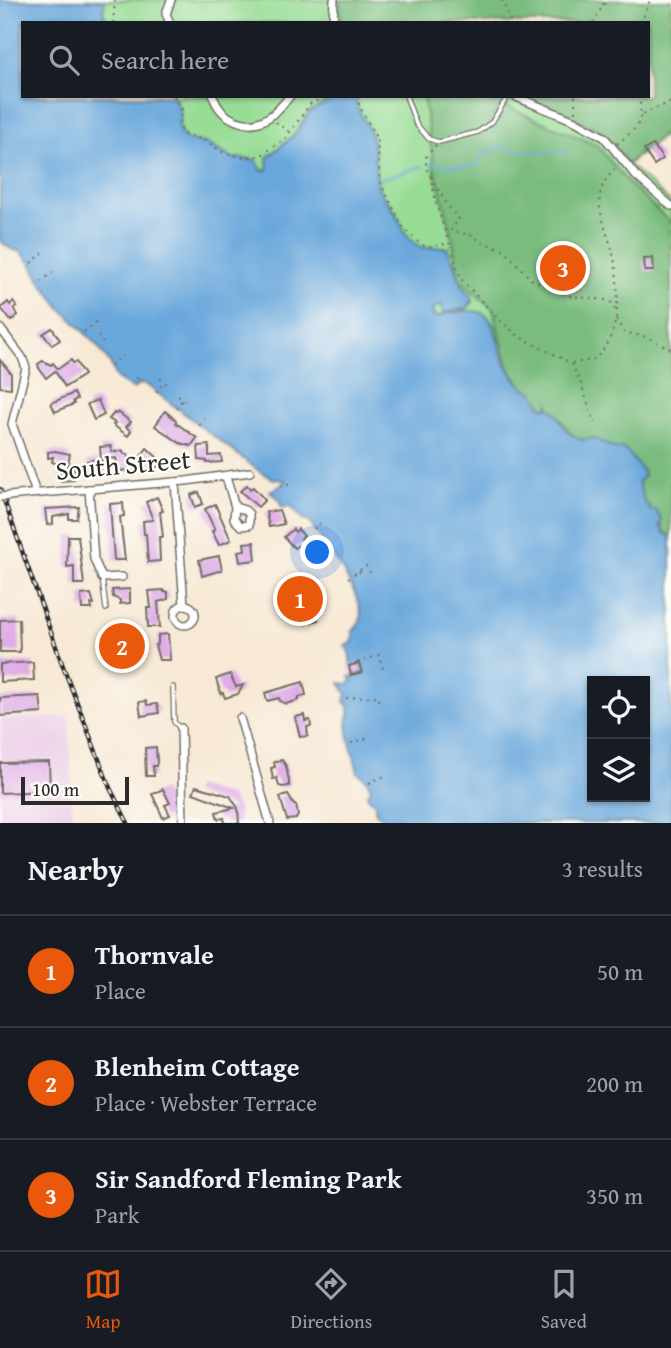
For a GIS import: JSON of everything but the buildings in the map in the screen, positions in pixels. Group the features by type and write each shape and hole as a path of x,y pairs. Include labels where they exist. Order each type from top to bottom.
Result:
{"street":[{"path":"169,21 166,14 171,0"},
{"path":"333,21 334,0"},
{"path":"214,98 217,107 226,116 248,124 270,116 288,98"},
{"path":"519,98 575,121 604,137 636,176 671,206"},
{"path":"0,328 22,357 26,368 12,424 32,494"},
{"name":"South Street","path":"0,497 226,477 250,471"},
{"path":"226,477 235,507"},
{"path":"176,482 184,605"},
{"path":"89,489 94,559 102,578 122,577"},
{"path":"240,718 270,823"},
{"path":"181,728 183,823"}],"lane":[{"path":"406,98 416,124 429,138 439,142 478,132 492,122 507,98"},
{"path":"102,578 106,609"},
{"path":"173,687 174,722 181,728"}],"path":[{"path":"113,21 114,0"},
{"path":"502,0 510,21"},
{"path":"594,21 606,0"},
{"path":"642,21 650,0"},
{"path":"175,98 181,110 179,123 183,134 204,140 222,152 242,158 260,156 285,139 311,103 323,98"},
{"path":"359,98 359,105 377,139 380,179 403,227 421,245 429,247 443,244 452,251"},
{"path":"575,98 575,121"},
{"path":"613,148 640,124 642,114 639,98"},
{"path":"642,114 671,103"},
{"path":"270,116 289,132"},
{"path":"439,142 426,157 426,167 439,193 459,219 452,230 503,249 531,279 557,292 610,301 616,311"},
{"path":"431,177 436,204 461,279 498,319 520,337 571,363 593,360 607,345 615,318 617,282 600,197 606,177 623,161"},
{"path":"31,263 43,253"},
{"path":"41,282 53,272"},
{"path":"615,318 624,332 646,337 671,349"},
{"path":"84,332 100,319"},
{"path":"96,344 102,341 98,336"},
{"path":"111,365 123,356"},
{"path":"571,363 595,423"},
{"path":"137,377 139,384"},
{"path":"160,378 169,386"},
{"path":"156,392 164,382"},
{"path":"178,395 187,402"},
{"path":"176,408 183,399"},
{"path":"199,425 206,417"},
{"path":"280,486 293,484"},
{"path":"314,528 320,523"},
{"path":"348,578 366,566 370,573"},
{"path":"359,570 363,577"},
{"path":"351,665 379,655 383,669"},
{"path":"346,698 378,696 379,706"},
{"path":"351,743 368,738"},
{"path":"369,783 387,775"}],"shaded area":[{"path":"69,716 73,823 0,823 0,719"}],"green space":[{"path":"105,0 671,0 671,129 628,164 671,203 671,536 641,492 506,365 489,318 472,311 432,316 434,314 431,310 441,304 444,313 467,308 473,302 463,287 445,247 427,248 413,242 380,192 371,136 356,101 356,98 650,98 650,21 105,21 103,12"},
{"path":"340,0 671,0 671,129 627,164 609,139 596,128 523,98 650,98 650,21 341,21"},
{"path":"174,98 334,98 309,112 294,135 267,158 268,169 262,171 252,159 232,158 207,144 185,139 179,130 180,110"},
{"path":"423,98 487,98 597,145 629,184 671,223 671,536 664,532 656,511 649,510 649,506 645,504 638,482 644,476 643,472 625,449 613,448 593,438 586,440 576,437 550,407 542,407 534,393 524,388 509,369 493,309 459,279 451,230 435,172"}],"water":[{"path":"0,0 105,0 103,11 106,21 21,21 21,98 174,98 180,110 179,130 185,139 207,144 232,158 256,160 262,171 268,170 267,158 293,136 310,112 334,98 356,98 372,139 380,192 412,241 421,247 448,249 463,287 473,299 467,308 443,313 441,304 431,310 434,312 432,316 472,311 482,313 488,318 493,325 505,362 522,386 534,393 542,407 548,408 549,404 568,431 578,438 593,438 613,448 625,449 643,472 644,476 638,482 645,504 649,505 649,510 656,511 662,521 660,526 665,534 671,536 671,823 380,823 381,817 375,811 375,803 367,796 371,789 369,784 358,773 348,733 350,712 344,702 347,694 340,683 347,684 353,680 350,677 363,673 360,664 351,666 349,650 345,646 353,642 353,631 361,619 355,594 340,566 308,521 303,520 290,505 283,508 280,500 270,491 282,485 285,480 274,479 259,471 147,385 139,384 133,389 116,378 111,365 96,344 61,308 21,252 0,241"}],"waterway":[{"path":"430,164 473,166 479,164 483,154 500,146 525,151 567,152"},
{"path":"377,180 423,166"}],"railway":[{"path":"0,489 64,669 110,788 128,823"}],"place":[{"name":"Sir Sandford Fleming Park","path":"563,268"},
{"name":"Thornvale","path":"300,599"},
{"name":"Blenheim Cottage","path":"122,646"}]}
